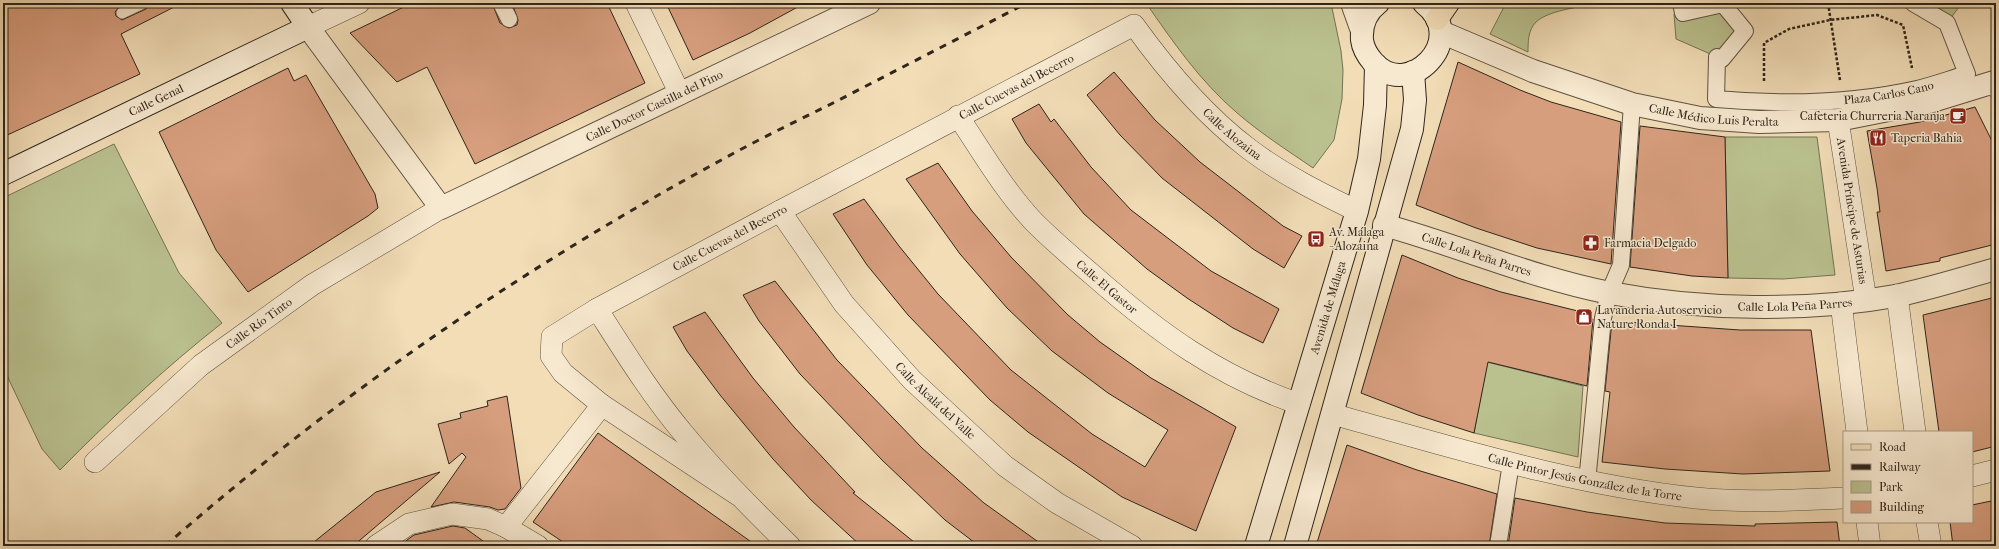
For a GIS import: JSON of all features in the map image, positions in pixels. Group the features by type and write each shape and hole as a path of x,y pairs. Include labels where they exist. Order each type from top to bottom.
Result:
{"street":[{"path":"292,3 441,208"},
{"path":"308,27 359,3"},
{"path":"501,3 509,20"},
{"path":"636,3 680,94"},
{"name":"Calle Doctor Castilla del Pino","path":"441,208 868,3"},
{"path":"1352,3 1362,31"},
{"path":"1378,3 1372,8 1365,18 1362,31 1362,44 1368,56 1376,65 1387,72 1400,74 1413,72 1425,67 1434,57 1440,45 1438,14"},
{"name":"Plaza Carlos Cano","path":"1681,3 1683,13 1723,4 1745,31 1722,59 1717,57 1716,100 1796,104 1859,98 1917,89 1967,74 1947,23 1912,3"},
{"name":"Calle Médico Luis Peralta","path":"1438,14 1533,71 1632,104 1700,118 1759,122 1838,120 1929,102 1995,83"},
{"name":"Calle Cuevas del Becerro","path":"602,405 562,373 551,356 552,337 597,309 958,116 1134,25"},
{"name":"Calle Alozaina","path":"1134,25 1174,78 1219,123 1243,144 1277,168 1323,195 1357,211"},
{"name":"Calle Genal","path":"3,174 308,27"},
{"name":"Avenida de Málaga","path":"1256,546 1357,211 1369,159 1375,105 1376,65"},
{"path":"1295,546 1412,129 1415,100 1413,72"},
{"path":"1587,482 1604,318 1609,292 1621,265 1632,104"},
{"name":"Calle El Gastor","path":"958,116 1003,184 1034,222 1125,304 1187,350 1238,379 1270,394 1299,404"},
{"name":"Avenida Príncipe de Asturias","path":"1838,120 1866,300"},
{"name":"Calle Río Tinto","path":"95,462 201,365 312,285 441,208"},
{"name":"Calle Alcalá del Valle","path":"780,211 844,304 912,380 1005,466 1057,503 1132,546"},
{"name":"Calle Lola Peña Parres","path":"1384,225 1408,231 1497,262 1609,292 1678,303 1747,307 1840,303 1897,295 1996,269"},
{"path":"1897,295 1915,431"},
{"path":"1840,303 1857,431"},
{"path":"597,309 634,366 683,433 738,495 790,546"},
{"path":"506,527 602,405 738,495"},
{"name":"Calle Pintor Jesús González de la Torre","path":"1332,414 1511,463 1587,482 1698,498 1781,501 1843,498"},
{"path":"1498,546 1511,463"},
{"path":"1973,476 1996,470"},
{"path":"376,546 409,524 452,514 488,519 506,527 538,546"},
{"path":"1867,523 1870,546"},
{"path":"1927,523 1931,546"}],"lane":[{"path":"122,13 143,3"}],"path":[{"path":"1828,3 1840,83"},
{"path":"1764,82 1764,43 1789,29 1830,20 1877,14 1903,25 1914,76"}],"green space":[{"path":"1146,3 1331,3 1341,51 1343,70 1342,99 1334,140 1313,168 1254,127 1223,100 1199,74 1166,32"},
{"path":"1506,3 1605,3 1559,11 1542,18 1533,25 1531,29 1528,40 1528,52 1490,34"},
{"path":"1913,3 1962,3 1947,23"},
{"path":"1723,4 1745,31 1722,59 1676,39 1674,14"},
{"path":"1725,137 1817,137 1835,275 1783,279 1728,278"},
{"path":"114,144 179,273 222,323 139,394 60,470 42,449 9,380 3,363 3,198"},
{"path":"1487,362 1583,386 1578,457 1474,433"}],"building":[{"path":"3,3 127,3 119,7 115,12 116,16 122,20 146,9 150,3 182,3 121,34 140,74 3,137"},
{"path":"412,3 492,3 500,23 509,28 517,25 518,20 512,3 607,3 645,83 475,164 427,67 397,82 350,33"},
{"path":"666,3 805,3 750,33 693,60"},
{"path":"1458,62 1520,90 1551,102 1621,122 1611,264 1537,248 1476,228 1416,205"},
{"path":"288,68 294,81 306,75 375,194 378,208 368,216 248,292 216,250 159,132"},
{"path":"1114,72 1155,120 1200,162 1283,226 1302,236 1284,268 1253,249 1162,178 1120,135 1087,95"},
{"path":"1039,104 1051,122 1054,119 1091,167 1131,210 1211,271 1279,309 1263,343 1233,328 1187,298 1147,269 1084,214 1026,143 1012,119"},
{"path":"1975,107 1996,149 1996,244 1940,258 1940,261 1886,271 1877,212 1880,212 1877,188 1867,131 1920,122"},
{"path":"1640,126 1725,137 1728,278 1692,276 1630,267"},
{"path":"938,163 972,211 1011,257 1068,315 1100,342 1151,378 1236,427 1196,531 1122,497 1028,432 990,400 908,315 867,265 833,214 864,199 899,246 938,294 1011,370 1092,434 1145,467 1168,430 1108,393 1052,351 1007,308 960,254 906,179"},
{"path":"1402,255 1458,278 1501,292 1590,314 1589,319 1593,319 1587,386 1488,362 1474,433 1418,415 1361,393"},
{"path":"775,281 837,360 922,448 984,503 1044,546 979,546 945,520 882,460 800,374 759,321 743,295"},
{"path":"1996,297 1996,446 1973,452 1973,431 1939,431 1923,315"},
{"path":"705,312 753,378 794,427 855,492 853,493 919,546 861,546 811,500 773,459 720,395 687,351 673,327"},
{"path":"1612,321 1740,330 1811,330 1830,471 1743,474 1665,469 1602,462 1610,392 1605,391"},
{"path":"507,396 521,488 505,509 498,510 490,507 454,502 431,507 466,457 462,453 449,464 438,424 461,418 460,413 488,406 487,401"},
{"path":"598,433 757,546 569,546 533,522"},
{"path":"1347,445 1417,470 1497,494 1489,546 1316,546"},
{"path":"440,472 353,546 309,546 376,492"},
{"path":"1515,498 1587,512 1665,523 1755,526 1755,524 1837,522 1840,546 1508,546"},
{"path":"1996,500 1996,546 1953,546 1950,523 1973,523 1973,505"},
{"path":"453,526 465,528 490,546 403,546 407,540 414,535"}],"railway":[{"path":"165,546 297,437 365,386 434,336 577,243 766,136 1027,3"}],"place":[{"name":"Cafeteria Churreria Naranja","path":"1958,116"},
{"name":"Taperia Bahia","path":"1878,138"},
{"name":"Av. Málaga - Alozaina","path":"1316,239"},
{"name":"Farmacia Delgado","path":"1591,243"},
{"name":"Lavanderia Autoservicio Nature Ronda I","path":"1584,317"}]}
